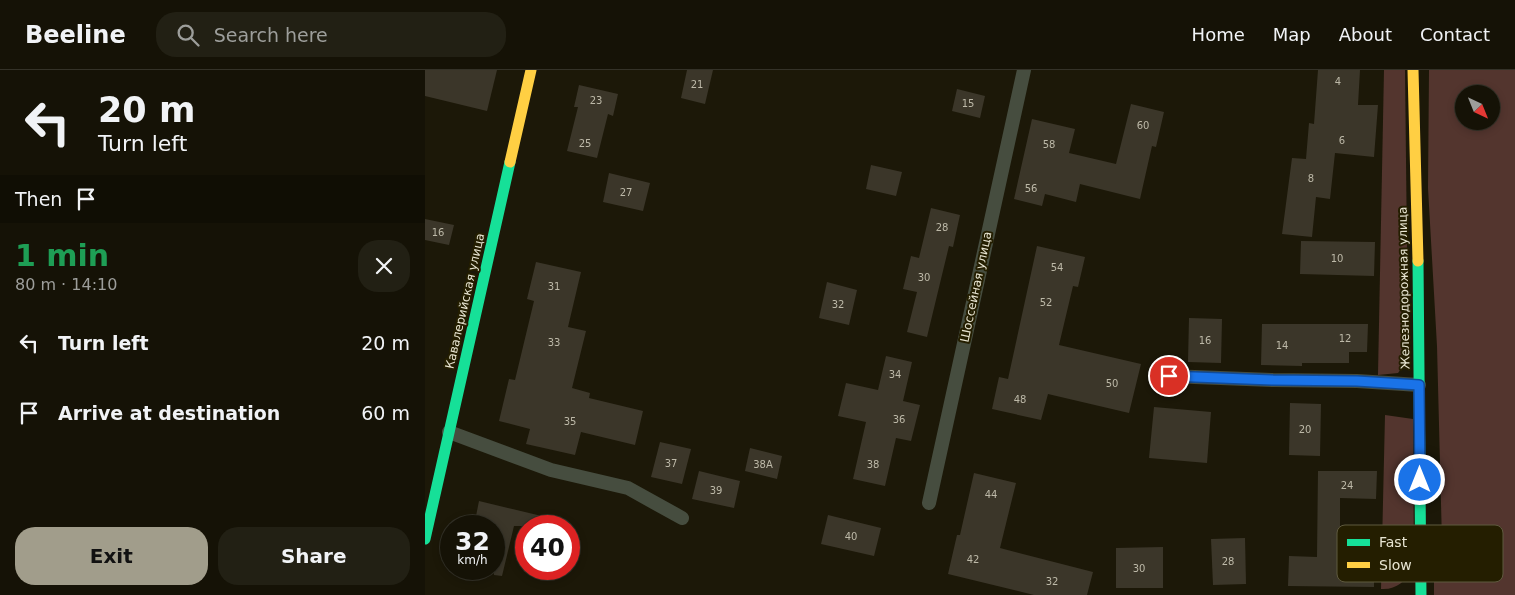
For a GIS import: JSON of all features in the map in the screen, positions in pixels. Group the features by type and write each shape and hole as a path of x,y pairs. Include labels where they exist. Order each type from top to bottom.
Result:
{"street":[{"name":"Кавалерийская улица","path":"425,539 531,70"},
{"name":"Железнодорожная улица","path":"1413,70 1420,324 1420,525"},
{"name":"Железнодорожная улица","path":"1421,582 1421,595"}],"lane":[{"name":"Шоссейная улица","path":"929,503 1024,70"},
{"path":"1169,376 1357,381 1419,385"},
{"path":"449,432 551,470 628,488 682,518"}],"shaded area":[{"path":"1384,70 1405,70 1408,340 1406,362 1398,373 1378,375"},
{"path":"1429,70 1515,70 1515,595 1434,595 1434,582 1503,582 1503,525 1442,525 1437,346 1428,188"},
{"path":"1385,415 1413,419 1414,525 1382,525"},
{"path":"1381,582 1402,582 1391,588 1381,589"}],"building":[{"path":"425,70 497,70 487,111 425,96"},
{"path":"687,70 713,70 705,104 681,98"},
{"path":"1318,70 1360,70 1358,105 1378,105 1374,157 1335,153 1330,199 1316,197 1312,237 1282,234 1292,158 1306,159 1309,123 1314,124"},
{"path":"579,85 618,94 613,116 608,114 597,158 567,151 578,107 574,107"},
{"path":"957,89 985,96 980,118 952,111"},
{"path":"1131,104 1164,112 1156,147 1152,146 1140,199 1080,184 1076,202 1045,194 1042,206 1014,199 1032,119 1075,129 1069,153 1116,164"},
{"path":"871,165 902,172 896,196 866,189"},
{"path":"609,173 650,183 643,211 603,202"},
{"path":"931,208 960,215 953,247 949,246 927,337 907,332 917,292 903,289 911,256 919,258"},
{"path":"425,219 454,225 449,245 425,240"},
{"path":"1301,241 1375,242 1374,276 1300,274"},
{"path":"1037,246 1085,257 1078,287 1073,286 1059,345 1141,364 1129,413 1048,394 1041,420 992,409 999,377 1008,379"},
{"path":"536,262 581,272 568,327 586,331 572,388 590,393 589,398 643,411 635,445 581,432 575,455 526,444 530,429 499,421 509,379 515,380 534,301 527,299"},
{"path":"827,282 857,290 849,325 819,318"},
{"path":"1189,318 1222,319 1221,363 1188,362"},
{"path":"1262,324 1368,324 1367,352 1349,352 1349,363 1302,363 1302,366 1261,365"},
{"path":"886,356 912,362 903,401 920,405 911,441 896,438 885,486 853,479 866,422 838,416 846,383 878,390"},
{"path":"1290,403 1321,404 1320,456 1289,455"},
{"path":"1154,407 1211,412 1207,463 1149,458"},
{"path":"660,442 691,449 682,484 651,477"},
{"path":"750,448 782,456 777,479 745,471"},
{"path":"699,471 740,481 734,508 692,499"},
{"path":"1318,471 1377,471 1376,499 1340,498 1340,525 1337,525 1337,582 1374,582 1374,587 1288,586 1289,556 1317,557"},
{"path":"974,473 1016,483 1000,548 1093,572 1087,595 1034,595 948,574 957,535 960,535"},
{"path":"479,501 537,515 515,515 515,526 505,564 505,515 476,515"},
{"path":"828,515 881,528 874,556 821,544"},
{"path":"1245,538 1246,584 1213,585 1211,539"},
{"path":"1163,547 1163,588 1116,588 1116,548"}],"traffic: fast":[{"path":"425,539 510,162"},
{"path":"1418,261 1420,525"},
{"path":"1421,582 1421,595"}],"traffic: slow":[{"path":"510,162 531,70"},
{"path":"1413,70 1418,261"}],"route":[{"path":"1169,376 1357,381 1419,385 1420,480"}]}
